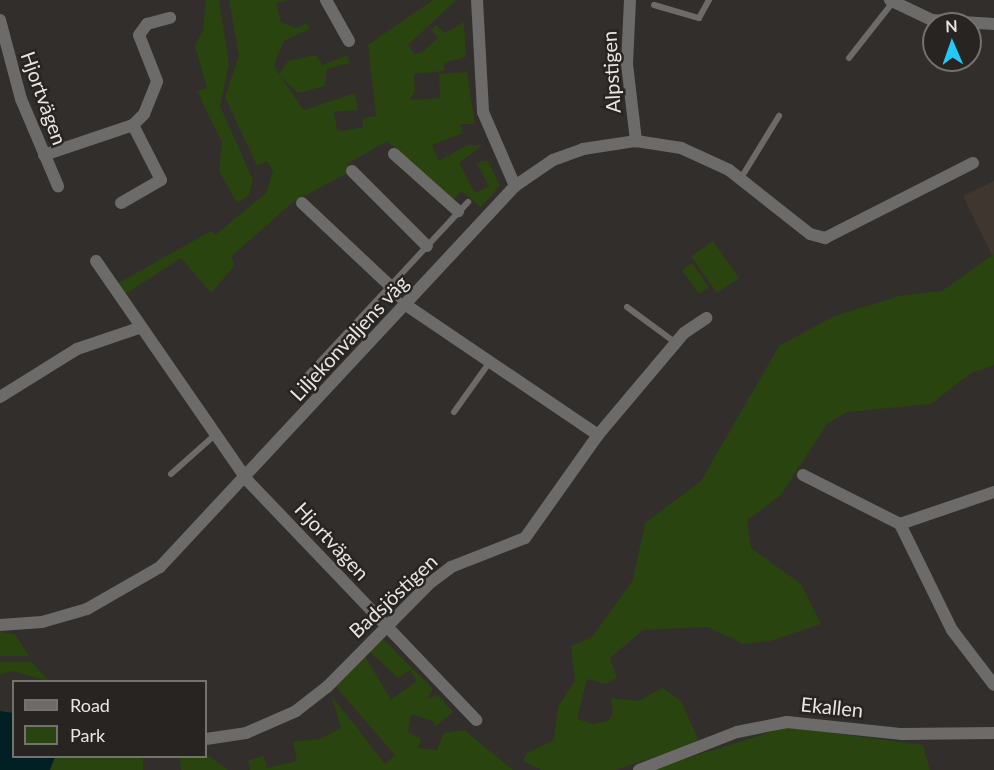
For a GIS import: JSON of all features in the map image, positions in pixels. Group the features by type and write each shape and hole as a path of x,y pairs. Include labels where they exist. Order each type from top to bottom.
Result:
{"street":[{"path":"326,0 349,41"},
{"path":"477,0 481,103 499,158 515,186"},
{"name":"Alpstigen","path":"630,0 627,64 636,141"},
{"path":"891,1 932,20 994,24"},
{"path":"44,155 133,125 144,114 157,81 139,35 147,24 170,18"},
{"name":"Hjortvägen","path":"0,20 21,99 58,186"},
{"path":"121,203 161,180 133,125"},
{"name":"Liljekonvaljens väg","path":"0,625 67,616 125,590 177,552 247,480 515,186 567,154 636,141 681,148 741,178 810,234 825,238 973,163"},
{"path":"394,154 458,212"},
{"path":"352,171 428,246"},
{"name":"Liljekonvaljens väg","path":"302,202 388,288"},
{"name":"Hjortvägen","path":"96,261 139,327 247,480 476,720"},
{"path":"406,305 598,435"},
{"name":"Badsjöstigen","path":"207,739 246,733 296,711 451,567 525,538 598,435 676,343 706,318"},
{"path":"0,397 77,349 139,327"},
{"path":"803,475 900,524 952,630 994,685"},
{"path":"900,524 994,492"},
{"name":"Ekallen","path":"639,770 737,732 787,722 902,734 994,733"}],"lane":[{"path":"654,5 699,18 709,0"},
{"path":"849,58 891,1"},
{"path":"741,178 779,116"},
{"name":"Liljekonvaljens väg","path":"298,385 468,202"},
{"path":"388,288 406,305"},
{"path":"627,307 676,343"},
{"path":"454,412 489,363"},
{"path":"171,474 215,435"}],"shaded area":[{"path":"994,181 994,254 992,255 963,196"}],"green space":[{"path":"206,0 219,0 229,64 220,106 253,180 249,195 237,203 219,171 222,143 197,91 207,88 195,46 203,30"},
{"path":"229,0 291,0 276,3 281,22 296,28 307,23 310,29 284,41 274,65 279,74 288,61 316,55 322,65 347,55 350,63 327,69 325,86 298,93 280,76 304,110 355,93 358,110 334,112 337,129 343,131 363,127 363,118 376,116 368,45 433,0 456,0 408,45 415,54 422,52 438,38 431,30 436,25 445,33 464,22 466,57 444,63 444,71 414,74 415,92 409,100 440,98 439,74 467,72 475,124 460,124 463,133 432,145 439,161 467,145 483,145 459,163 475,193 489,186 477,164 482,161 488,161 500,185 481,207 461,191 452,202 387,141 347,164 352,169 346,174 293,202 232,256 234,266 211,293 181,258 124,295 117,284 211,231 215,235 266,193 273,171 267,161 257,166 225,97 239,56"},
{"path":"713,241 739,278 717,293 691,256"},
{"path":"994,254 994,365 971,373 931,404 847,412 827,424 781,495 747,520 751,548 801,584 821,624 770,641 744,644 708,627 643,630 610,658 617,678 606,684 587,679 577,719 593,724 608,721 613,712 611,698 638,701 663,688 681,701 698,739 693,744 615,770 541,770 523,761 527,753 554,740 558,707 575,680 571,646 593,636 633,580 645,523 701,481 779,346 834,316 899,296 942,291"},
{"path":"692,263 709,287 699,294 682,270"},
{"path":"0,632 15,634 29,656 0,656"},
{"path":"383,639 433,689 427,699 438,695 453,712 433,728 435,722 411,714 408,732 421,739 418,748 437,750 444,733 464,730 513,770 250,770 248,760 264,756 267,768 297,761 293,742 320,739 341,728 331,695 385,764 395,755 336,687 365,656 391,700 417,681 410,670 398,678 369,651"},
{"path":"0,662 32,662 48,680 12,671 0,675"},
{"path":"787,727 923,745 930,770 649,770"},
{"path":"207,755 228,770 181,770 180,758 207,758"},
{"path":"55,758 143,758 143,770 50,770"}],"water":[{"path":"0,711 12,713 12,758 55,758 50,770 0,770"}]}
